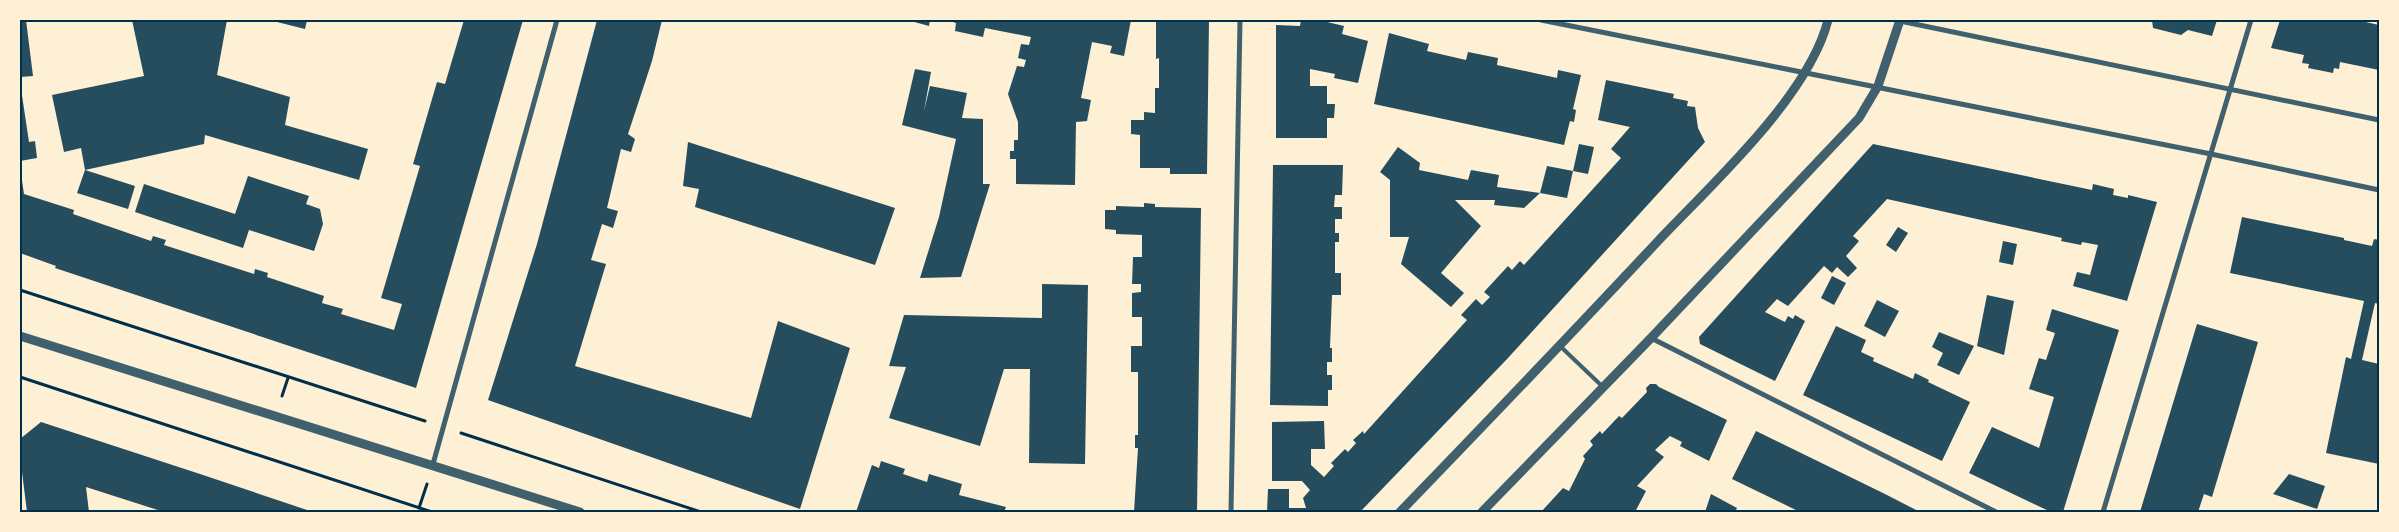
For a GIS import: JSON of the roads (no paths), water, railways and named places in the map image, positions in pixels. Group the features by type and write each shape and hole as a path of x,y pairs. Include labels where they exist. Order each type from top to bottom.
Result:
{"street":[{"path":"433,464 557,20"},
{"path":"1231,512 1240,20"},
{"path":"1541,20 1878,86 2379,190"},
{"path":"1400,512 1560,346 1761,131 1804,73 1828,20"},
{"path":"1482,512 1652,338 1859,118 1878,86 1898,20 2379,120"},
{"path":"2103,512 2251,20"},
{"path":"20,336 433,464 580,512"},
{"path":"1652,338 1996,512"}],"lane":[{"path":"1560,346 1603,387"}]}
